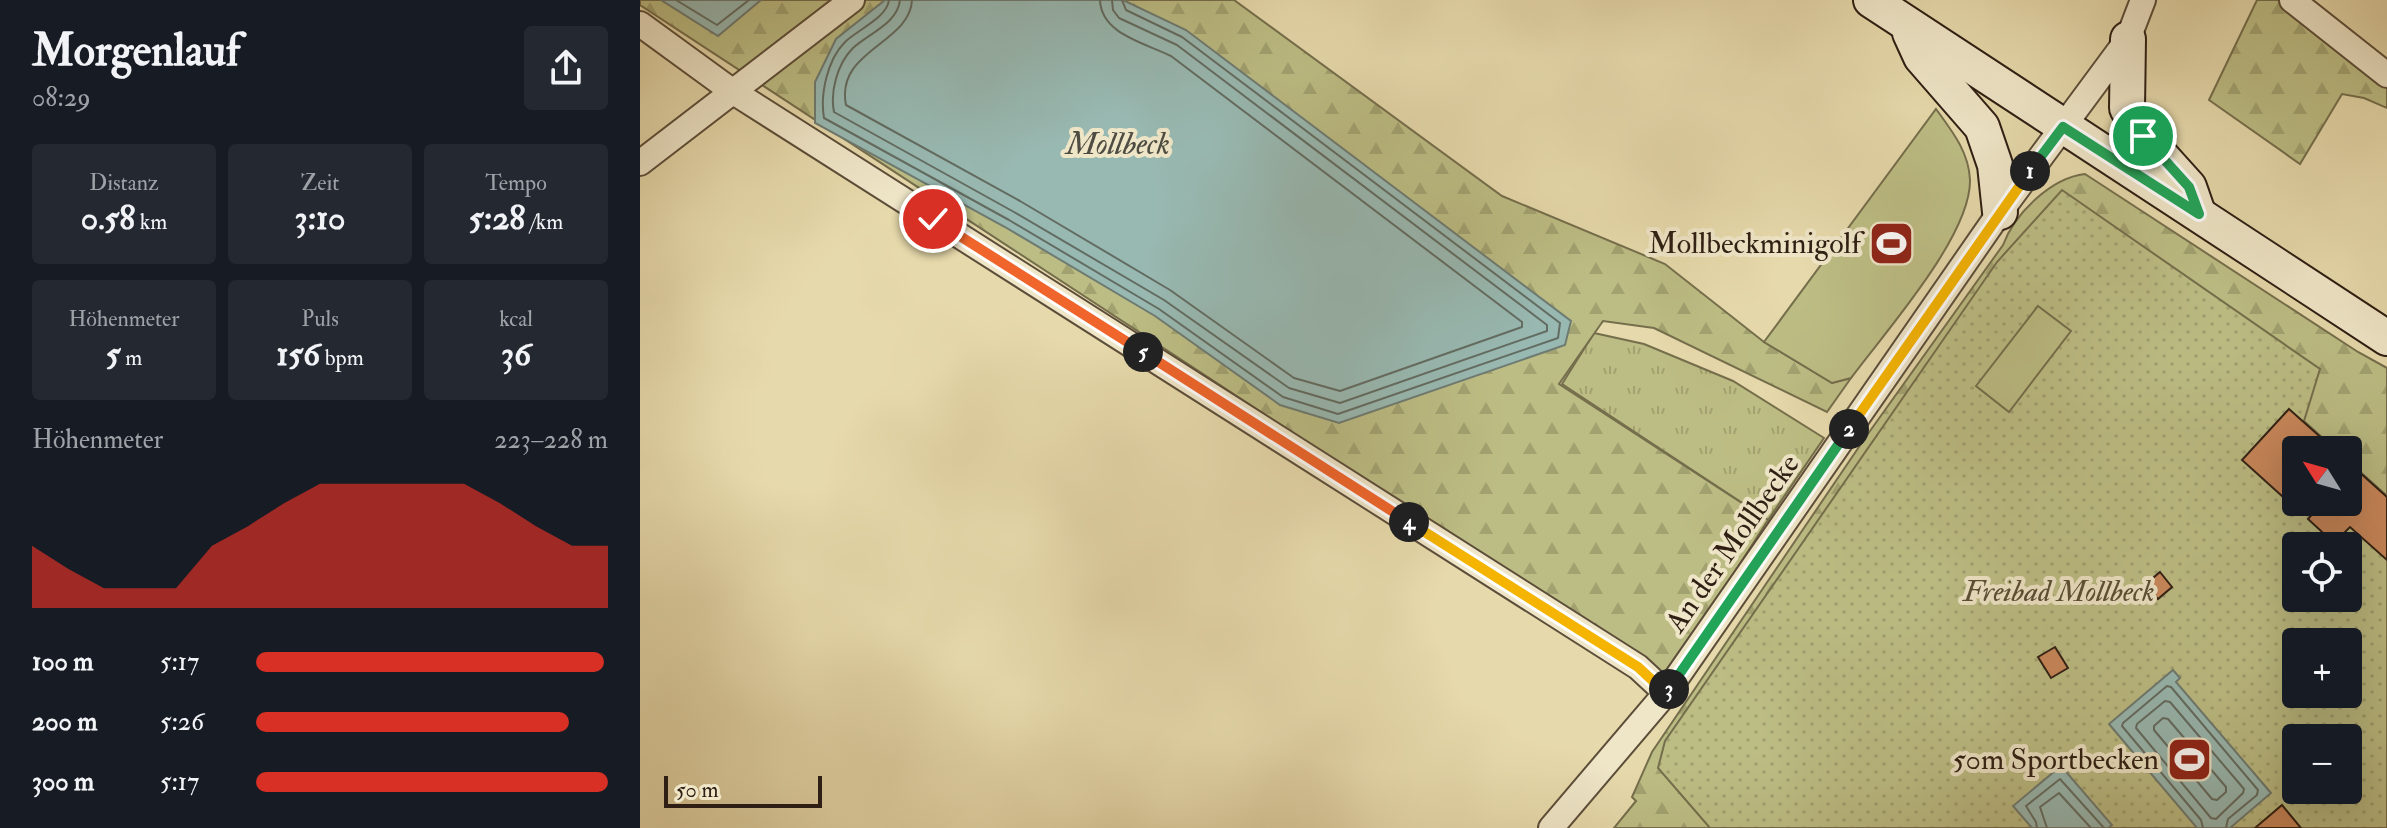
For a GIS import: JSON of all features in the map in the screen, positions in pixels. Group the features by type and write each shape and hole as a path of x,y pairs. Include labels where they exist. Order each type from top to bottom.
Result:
{"main road":[{"path":"1871,0 2387,338"},
{"path":"1907,26 1921,57 1982,127 1995,165 2000,212"},
{"path":"2128,39 2127,108 2143,136 2189,187 2199,214"}],"street":[{"path":"640,163 852,0"},
{"name":"An der Mollbecke","path":"1551,828 1666,693 2000,212 2128,39 2143,0"},
{"path":"2292,0 2387,75"},
{"path":"640,24 732,91 1638,667 1666,693"}],"green space":[{"path":"640,0 1234,0 1502,196 1665,264 1764,342 1832,383 1851,378 1827,412 1654,328 1603,321 1559,384 1768,520 1667,678 640,5"},
{"path":"2257,0 2284,0 2387,85 2387,108 2364,98 2342,94 2300,164 2209,100"},
{"name":"Mollbeckminigolf","path":"1936,109 1959,142 1967,160 1970,180 1967,203 1942,255 1904,310 1851,378 1832,383 1764,342"},
{"path":"2085,174 2387,368 2387,496 2362,474 2362,436 2320,436 2289,409 1745,828 1614,828 1636,801 1632,797 1652,752 1865,438 2003,245 2016,221 2047,190"},
{"name":"Freibad Mollbeck","path":"2062,190 2320,369 2304,421 2321,436 2282,436 2282,516 2362,516 2362,474 2387,496 2387,828 1710,828 1658,768 1665,741 1997,262"},
{"path":"2038,306 2071,331 2009,412 1976,386"},
{"path":"1594,333 1644,344 1733,381 1824,438 1768,520 1562,384"}],"water":[{"path":"661,0 761,0 718,36"},
{"name":"Mollbeck","path":"885,0 1123,0 1186,30 1571,321 1565,345 1339,423 1280,405 1155,316 1005,227 815,123 815,82 836,39"},
{"name":"50m Sportbecken","path":"2173,670 2180,678 2176,682 2271,793 2230,828 2197,828 2109,724"},
{"path":"2061,766 2112,825 2108,828 2032,828 2013,806"}],"building":[{"path":"2289,409 2319,436 2282,436 2282,496 2242,460"},
{"path":"2362,475 2387,497 2387,560 2362,538 2362,532 2356,532 2350,527 2345,532 2322,532 2308,519 2311,516 2362,516"},
{"path":"2160,572 2172,587 2158,599 2146,584"},
{"path":"2055,647 2068,668 2051,678 2038,657"},
{"path":"2282,805 2301,828 2255,828"}],"place":[{"name":"Mollbeckminigolf","path":"1892,243"},
{"name":"50m Sportbecken","path":"2190,759"}],"route":[{"path":"933,219 1638,667 1666,693 2000,212 2063,127 2199,214 2189,187 2143,136"}]}
